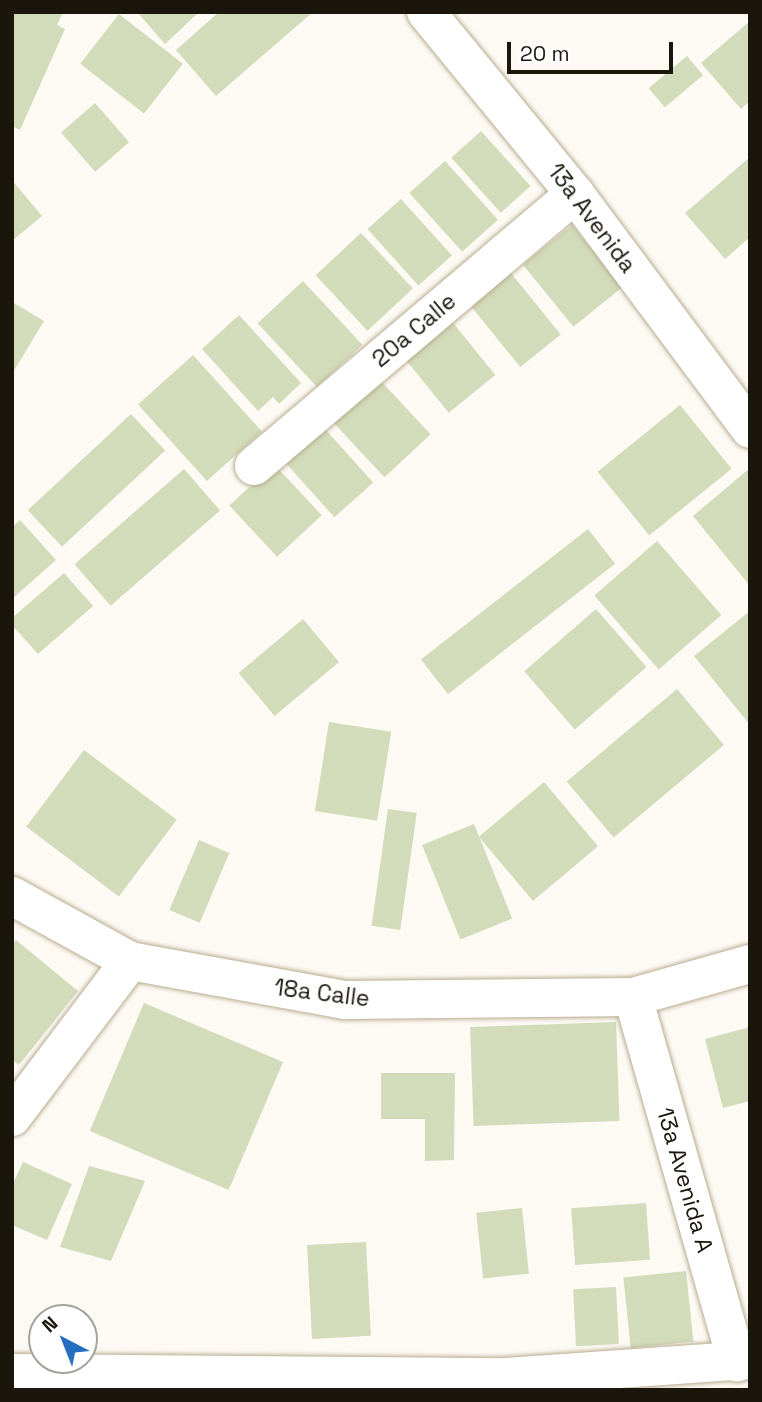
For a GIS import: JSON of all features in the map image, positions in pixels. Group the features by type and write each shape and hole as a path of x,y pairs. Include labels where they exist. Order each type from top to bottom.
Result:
{"street":[{"name":"13a Avenida","path":"426,12 575,194 750,429"},
{"name":"20a Calle","path":"254,466 575,194"},
{"name":"18a Calle","path":"12,896 130,961 345,1000 633,997 750,964"},
{"path":"12,1117 130,961"},
{"name":"13a Avenida A","path":"633,997 744,1362"},
{"path":"12,1373 506,1377 744,1362"}],"building":[{"path":"12,12 63,12 57,25 65,29 20,130 12,126"},
{"path":"137,12 199,12 165,44"},
{"path":"219,12 313,12 216,96 176,50"},
{"path":"119,14 183,64 144,114 80,64"},
{"path":"750,21 750,101 741,109 701,63"},
{"path":"687,56 703,75 665,107 649,88"},
{"path":"95,103 129,142 95,172 61,133"},
{"path":"481,131 531,186 501,213 451,158"},
{"path":"750,157 750,237 725,259 685,213"},
{"path":"445,161 498,220 462,252 409,193"},
{"path":"12,180 42,216 12,241"},
{"path":"401,199 452,255 418,286 368,229"},
{"path":"572,225 622,287 573,327 523,265"},
{"path":"361,233 413,289 367,331 316,275"},
{"path":"511,273 561,334 520,367 471,306"},
{"path":"303,281 362,345 317,387 258,323"},
{"path":"12,302 44,321 12,374"},
{"path":"239,315 301,383 279,404 273,397 258,411 202,349"},
{"path":"450,319 495,375 449,413 403,357"},
{"path":"193,355 262,432 207,481 138,405"},
{"path":"378,378 431,434 384,477 332,421"},
{"path":"680,405 732,469 649,535 598,472"},
{"path":"131,414 165,451 62,547 28,510"},
{"path":"325,429 373,483 335,517 286,464"},
{"path":"274,464 322,515 277,557 229,506"},
{"path":"750,468 750,586 693,516"},
{"path":"184,469 220,511 111,606 75,564"},
{"path":"20,520 56,560 12,599 12,527"},
{"path":"588,529 615,564 448,694 421,660"},
{"path":"657,541 721,615 659,669 594,595"},
{"path":"64,573 93,606 38,654 12,625 12,618"},
{"path":"596,609 647,667 575,729 524,671"},
{"path":"750,611 750,725 694,656"},
{"path":"303,619 339,662 275,716 239,673"},
{"path":"677,689 724,745 614,837 567,782"},
{"path":"329,722 391,732 377,821 315,811"},
{"path":"84,750 177,820 119,896 26,827"},
{"path":"544,782 598,846 533,901 479,837"},
{"path":"388,809 417,813 400,930 372,926"},
{"path":"474,824 512,919 460,940 422,845"},
{"path":"199,840 229,853 200,923 169,910"},
{"path":"16,940 78,991 19,1065 12,1060 12,945"},
{"path":"144,1003 283,1062 229,1190 90,1131"},
{"path":"616,1022 619,1121 474,1126 470,1027"},
{"path":"750,1027 750,1101 723,1108 705,1039"},
{"path":"381,1073 455,1073 454,1160 425,1161 425,1119 381,1119"},
{"path":"23,1162 72,1184 47,1240 12,1225 12,1186"},
{"path":"89,1166 145,1181 111,1261 60,1247"},
{"path":"646,1203 650,1260 575,1265 571,1208"},
{"path":"522,1208 529,1274 483,1278 476,1213"},
{"path":"366,1242 371,1336 312,1339 307,1245"},
{"path":"686,1271 693,1342 631,1348 623,1278"},
{"path":"616,1287 619,1344 576,1346 573,1289"}]}
